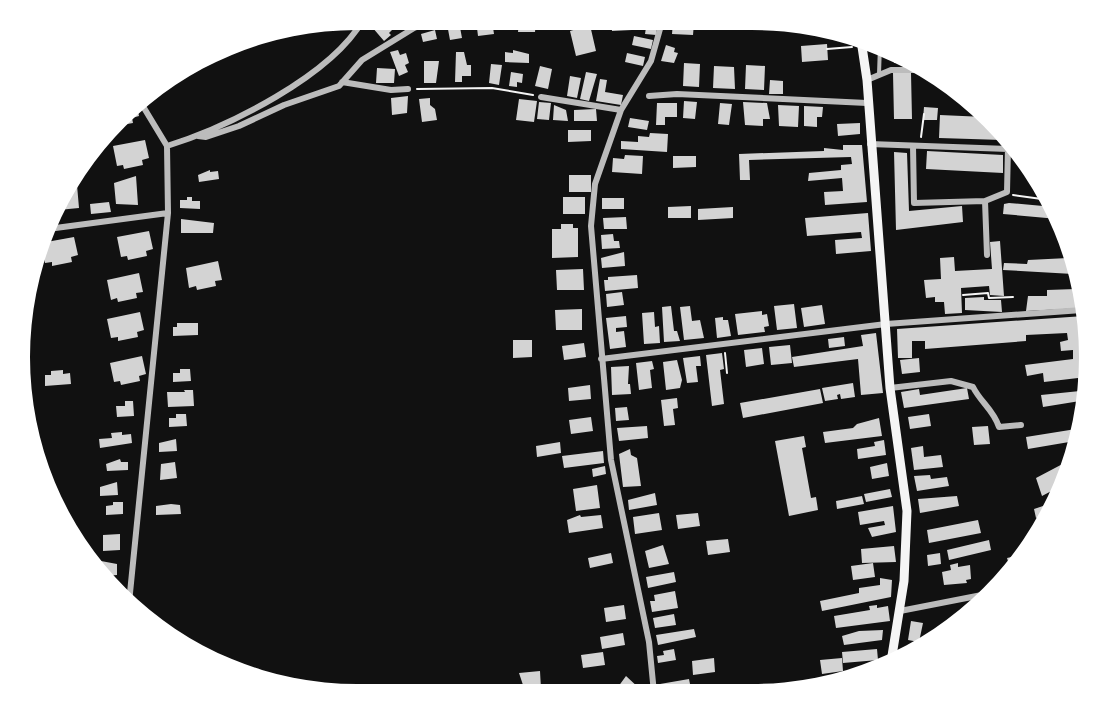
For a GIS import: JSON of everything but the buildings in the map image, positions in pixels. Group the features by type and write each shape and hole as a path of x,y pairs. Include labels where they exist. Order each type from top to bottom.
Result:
{"main road":[{"path":"862,49 867,80 890,388 907,511 907,552 893,652"}],"street":[{"path":"167,146 198,136 275,96 322,66 358,30"},
{"path":"198,136 206,137 239,126 284,105 339,86 362,60 411,30"},
{"path":"653,684 649,642 614,479 601,359 591,226 592,197 621,110 651,61 661,30"},
{"path":"867,80 891,70 907,69"},
{"path":"342,82 408,89"},
{"path":"649,96 677,94 867,104"},
{"path":"541,97 621,110"},
{"path":"130,592 168,213 167,146 144,108"},
{"path":"870,144 1003,148"},
{"path":"913,146 914,203 986,201 1007,192 1008,154"},
{"path":"986,201 987,255"},
{"path":"57,228 168,213"},
{"path":"601,359 886,324 1075,310"},
{"path":"890,388 951,381 973,387 979,399 994,412 999,428 1021,425"},
{"path":"900,611 975,596"}],"lane":[{"path":"879,74 880,56"}],"path":[{"path":"828,49 848,47"},
{"path":"408,89 492,88 541,97"},
{"path":"921,146 924,114"},
{"path":"1007,192 1014,196 1038,199"},
{"path":"963,295 988,293 988,298 1013,297"},
{"path":"724,344 727,373"}]}
